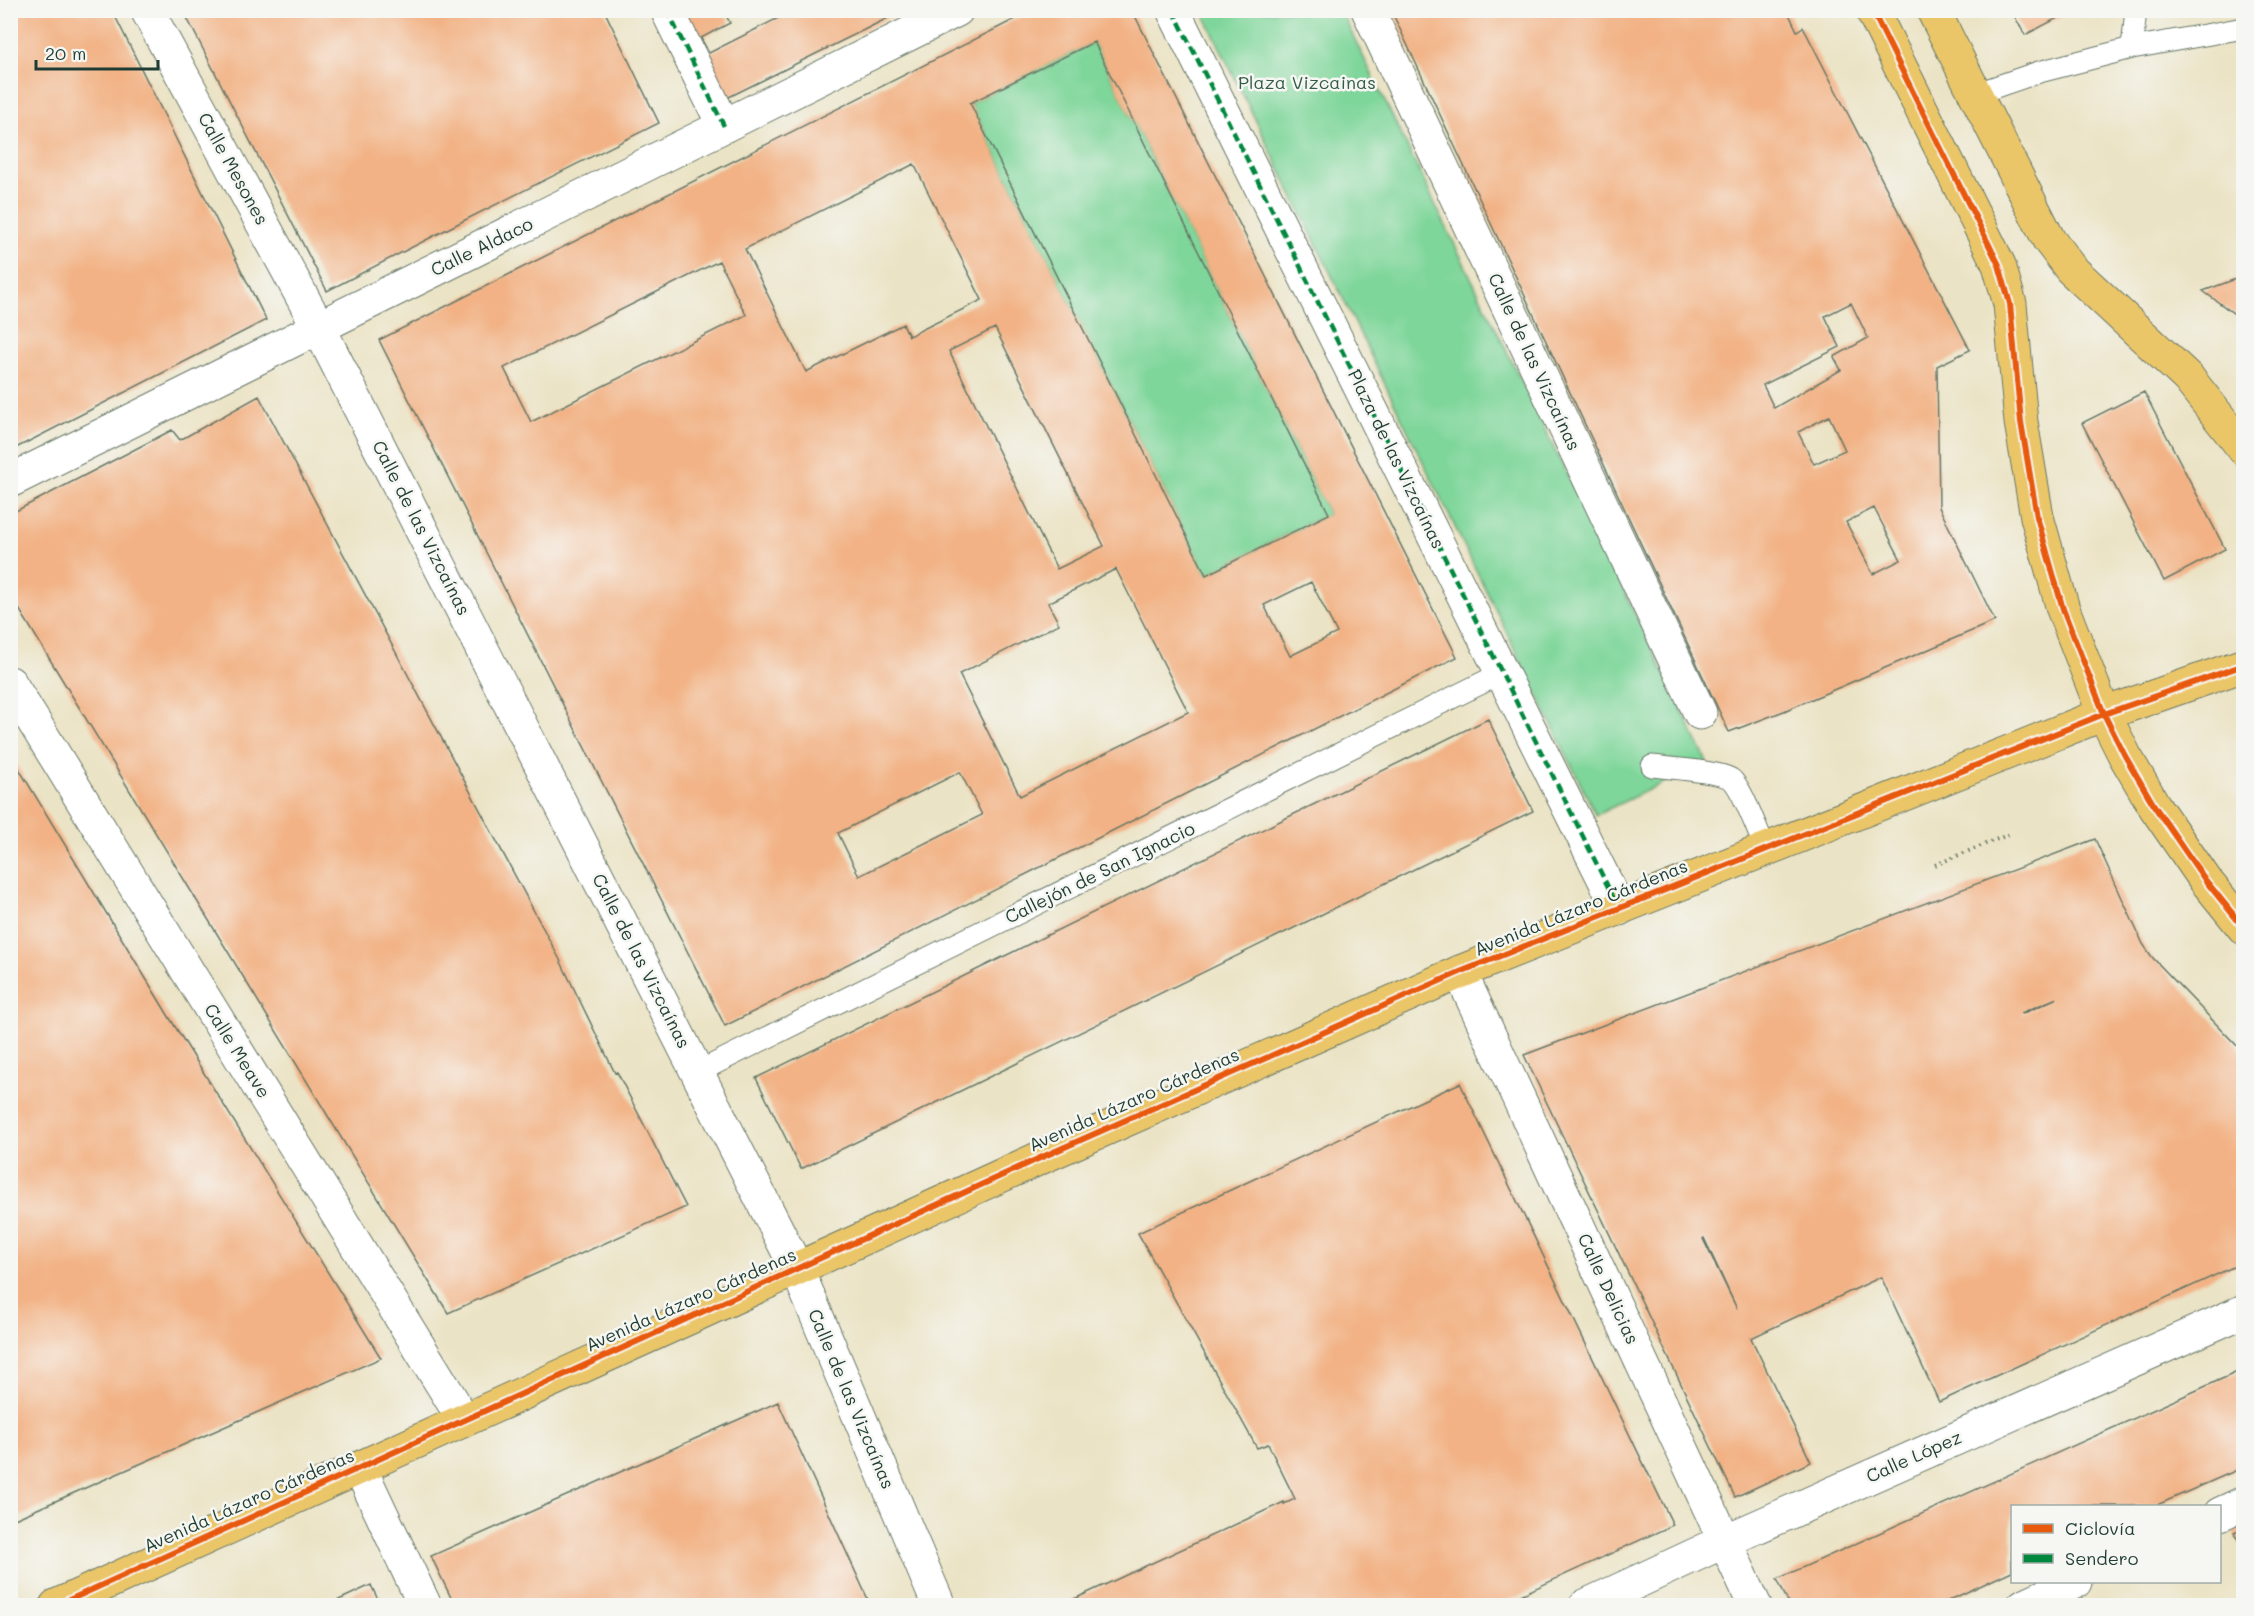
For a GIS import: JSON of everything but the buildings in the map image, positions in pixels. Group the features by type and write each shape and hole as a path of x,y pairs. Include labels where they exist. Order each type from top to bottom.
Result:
{"main road":[{"path":"1872,10 1999,265 2010,304 2021,422 2037,518 2062,609 2104,714 2155,807 2206,881 2244,928"},
{"path":"1933,10 2049,240 2071,269 2188,378 2244,449"},
{"name":"Avenida Lázaro Cárdenas","path":"56,1605 1040,1158 1461,972 2104,714 2244,665"}],"street":[{"name":"Calle Mesones","path":"147,10 319,328"},
{"path":"667,10 724,126"},
{"name":"Plaza de las Vizcaínas","path":"1173,10 1619,909"},
{"name":"Calle de las Vizcaínas","path":"1368,10 1700,713"},
{"name":"Calle Aldaco","path":"10,480 955,11"},
{"name":"Calle de las Vizcaínas","path":"319,328 797,1269 939,1605"},
{"name":"Calle Meave","path":"10,683 464,1420"},
{"name":"Calle Delicias","path":"1461,972 1755,1605"},
{"name":"Calle López","path":"1585,1605 2244,1311"},
{"path":"360,1468 425,1605"},
{"path":"2221,1514 2244,1503"},
{"path":"2023,1605 2071,1583"}],"lane":[{"path":"2132,48 2136,10"},
{"path":"1975,94 2039,72 2132,48 2244,28"},
{"name":"Callejón de San Ignacio","path":"698,1072 1502,673"},
{"path":"1652,766 1719,775 1731,779 1738,789 1766,850"}],"path":[{"path":"1935,866 2012,833"}],"green space":[{"name":"Plaza Vizcainas","path":"1202,11 1341,11 1707,762 1596,815"},
{"path":"1094,42 1329,514 1206,575 970,103"}],"marked path":[{"path":"667,10 724,126"},
{"path":"1173,10 1619,909"}],"cycle path":[{"path":"1872,10 1999,265 2010,304 2021,422 2037,517 2063,609 2104,714 2155,807 2206,881 2244,928"},
{"path":"56,1606 1040,1158 1460,972 2104,714 2244,665"}]}
